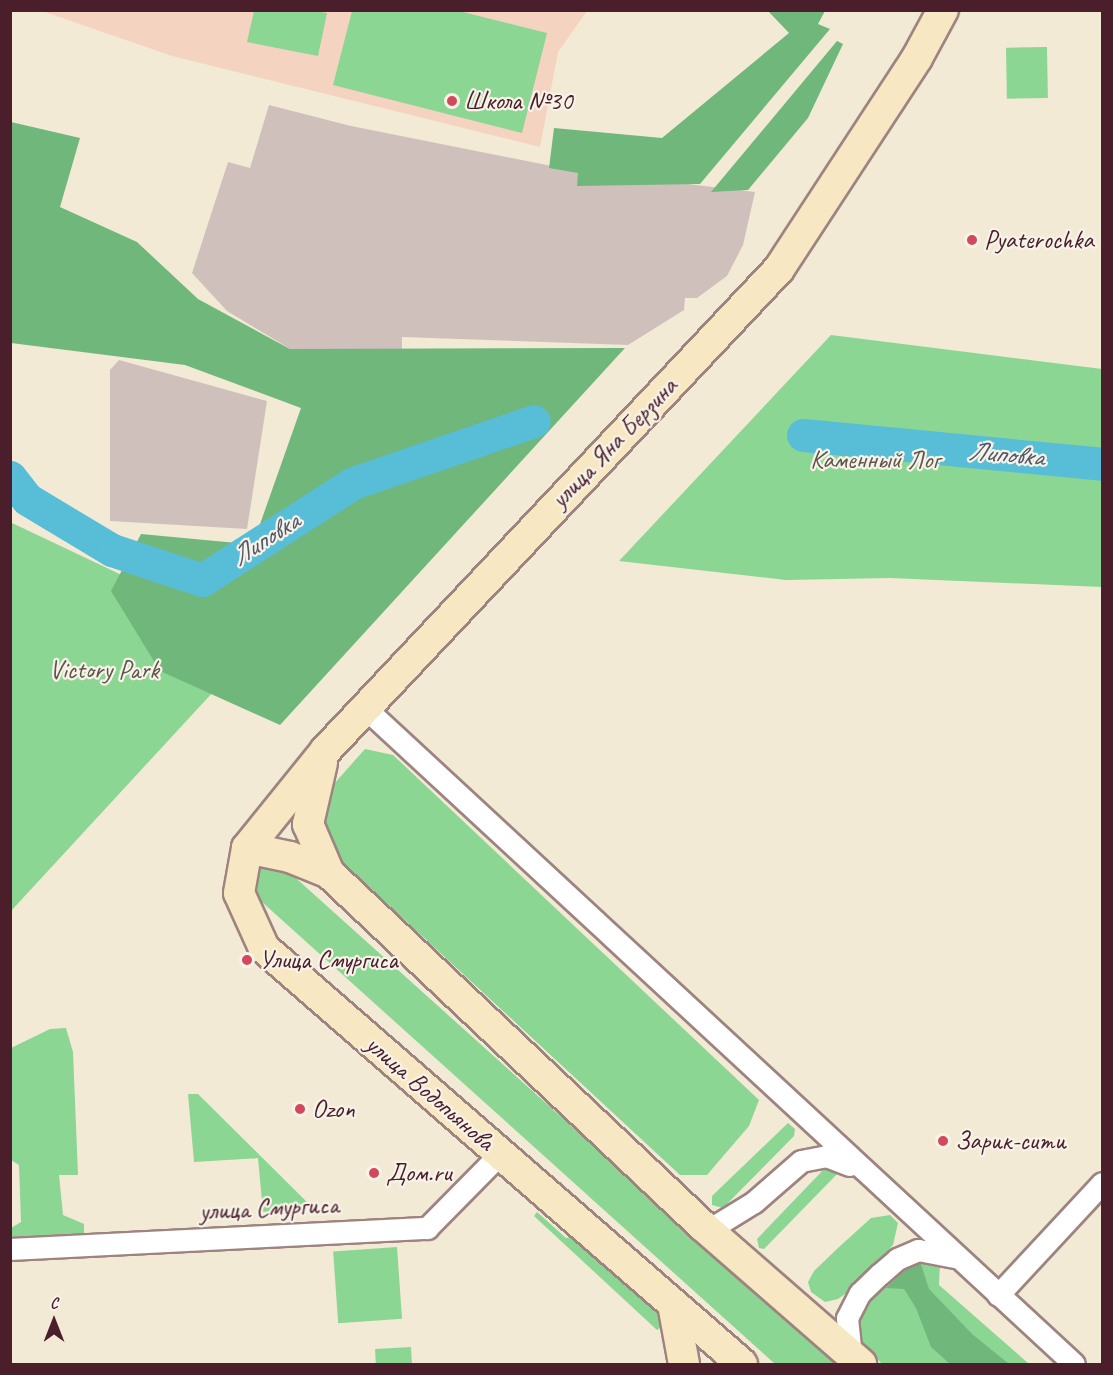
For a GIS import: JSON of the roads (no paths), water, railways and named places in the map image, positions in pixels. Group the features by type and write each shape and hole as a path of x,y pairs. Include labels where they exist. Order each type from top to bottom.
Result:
{"main road":[{"name":"улица Яна Берзина","path":"248,848 326,750 364,707 779,269 917,58 943,10"},
{"path":"326,750 308,824 329,873"},
{"path":"248,848 290,857 329,873 704,1226 856,1360"},
{"name":"улица Водопьянова","path":"248,848 239,893 264,948 742,1365"},
{"path":"673,1304 684,1365"}],"street":[{"path":"364,707 863,1172 1074,1365"},
{"name":"улица Смургиса","path":"10,1249 427,1228 501,1154"},
{"path":"704,1226 715,1226 746,1207 801,1161 826,1156 863,1172"},
{"path":"998,1295 1102,1183"},
{"path":"856,1360 847,1318 860,1293 897,1259 918,1250 956,1257"}],"waterway":[{"name":"Липовка","path":"10,477 27,499 112,550 202,580 353,483 534,421"},
{"name":"Липовка","path":"803,435 1102,464"}],"place":[{"name":"Школа №30","path":"452,101"},
{"name":"Pyaterochka","path":"972,240"},
{"name":"Улица Смургиса","path":"247,960"},
{"name":"Ozon","path":"300,1109"},
{"name":"Зарик-сити","path":"943,1141"},
{"name":"Дом.ru","path":"374,1173"}],"park label":[{"name":"Каменный Лог","path":"875,460"},
{"name":"Victory Park","path":"104,670"}]}
